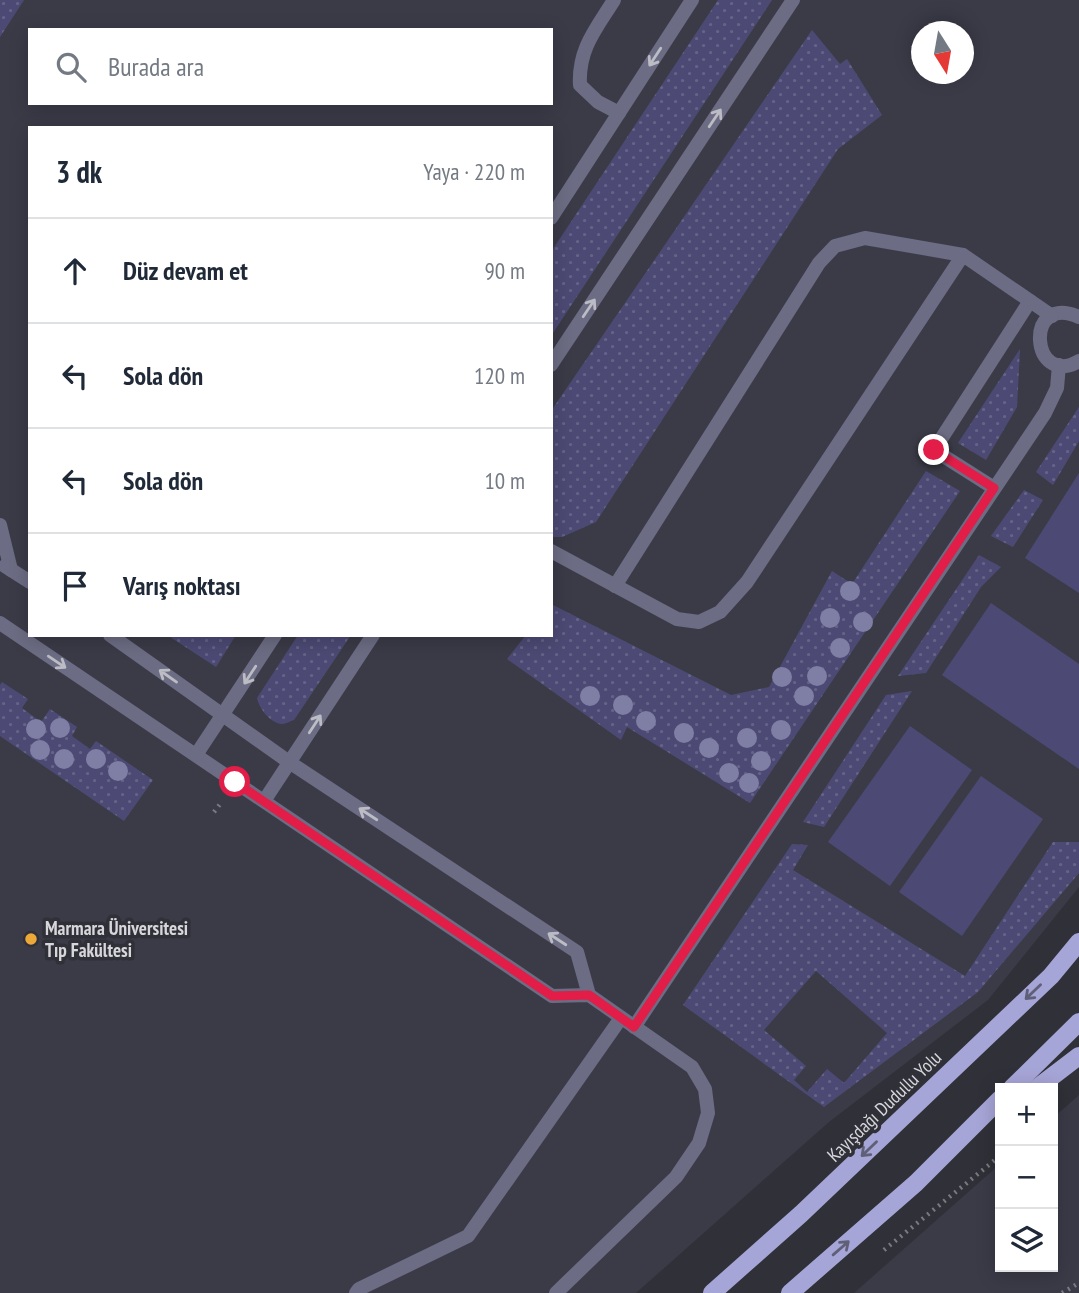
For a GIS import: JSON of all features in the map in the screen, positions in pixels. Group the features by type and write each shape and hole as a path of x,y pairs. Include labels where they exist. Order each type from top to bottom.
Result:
{"main road":[{"name":"Kayışdağı Dudullu Yolu","path":"712,1293 801,1214 1051,976 1079,942"},
{"path":"1017,1083 1079,1022"},
{"path":"1044,1083 1079,1056"},
{"path":"916,1183 995,1105"},
{"path":"790,1293 916,1183 995,1121"}],"lane":[{"path":"614,0 588,42 579,66 580,85 598,102 620,113"},
{"path":"553,215 692,0"},
{"path":"553,362 793,0"},
{"path":"615,586 819,263 835,246 865,238 963,255 1052,316"},
{"path":"553,552 677,619 699,622 720,612 747,582 963,255"},
{"path":"994,488 934,450 1030,301"},
{"path":"1079,317 1070,313 1052,316 1045,321 1038,338 1043,355 1059,365 1079,361"},
{"path":"634,1027 1045,413 1057,388 1059,365"},
{"path":"0,525 6,566 28,581"},
{"path":"0,624 552,996 589,995 692,1067 705,1089 708,1113 699,1143 676,1177 556,1293"},
{"path":"113,637 289,762 577,952 589,995"},
{"path":"196,755 274,637"},
{"path":"264,801 372,637"},
{"path":"356,1293 359,1289 468,1236 621,1018"}],"path":[{"path":"877,1256 995,1160"},
{"path":"1062,1293 1079,1283"}],"shaded area":[{"path":"0,0 1079,0 1079,887 988,1000 829,1122 636,1293 0,1293"},
{"path":"0,0 24,0 0,37"},
{"path":"718,0 772,0 553,333 553,249"},
{"path":"812,30 840,64 847,59 882,115 838,149 596,522 562,537 553,537 553,408"},
{"path":"1020,349 1017,407 986,460 958,443"},
{"path":"1079,407 1079,441 1053,485 1036,472"},
{"path":"926,471 960,491 750,803 627,727 621,740 507,659 524,637 553,637 553,605 731,695 769,687 832,571 852,584"},
{"path":"1079,473 1079,593 1025,558"},
{"path":"1024,490 1043,500 1013,547 991,536"},
{"path":"979,555 1001,567 981,587 926,673 898,676"},
{"path":"991,603 1079,664 1079,769 942,675"},
{"path":"170,637 235,637 216,667"},
{"path":"297,637 350,637 294,720 282,724 273,721 260,706 257,698"},
{"path":"2,682 28,699 22,708 41,722 50,709 77,727 72,736 90,749 96,741 153,780 124,821 0,736"},
{"path":"912,691 824,827 803,822 886,695"},
{"path":"910,726 972,770 890,886 828,842"},
{"path":"981,776 1043,819 962,936 899,892"},
{"path":"1053,842 1079,842 1079,873 978,992 824,1107 683,1005 792,844 808,845 793,870 965,976","holes":["816,971 887,1033 844,1083 827,1069 807,1092 794,1080 806,1066 764,1030"]},
{"path":"1079,1095 1079,1293 854,1293 995,1168 995,1272 1058,1272 1058,1114"}],"place":[{"name":"Marmara Üniversitesi Tıp Fakültesi","path":"31,939"}],"route":[{"path":"235,782 552,996 589,995 634,1027 994,488 934,450"}]}
